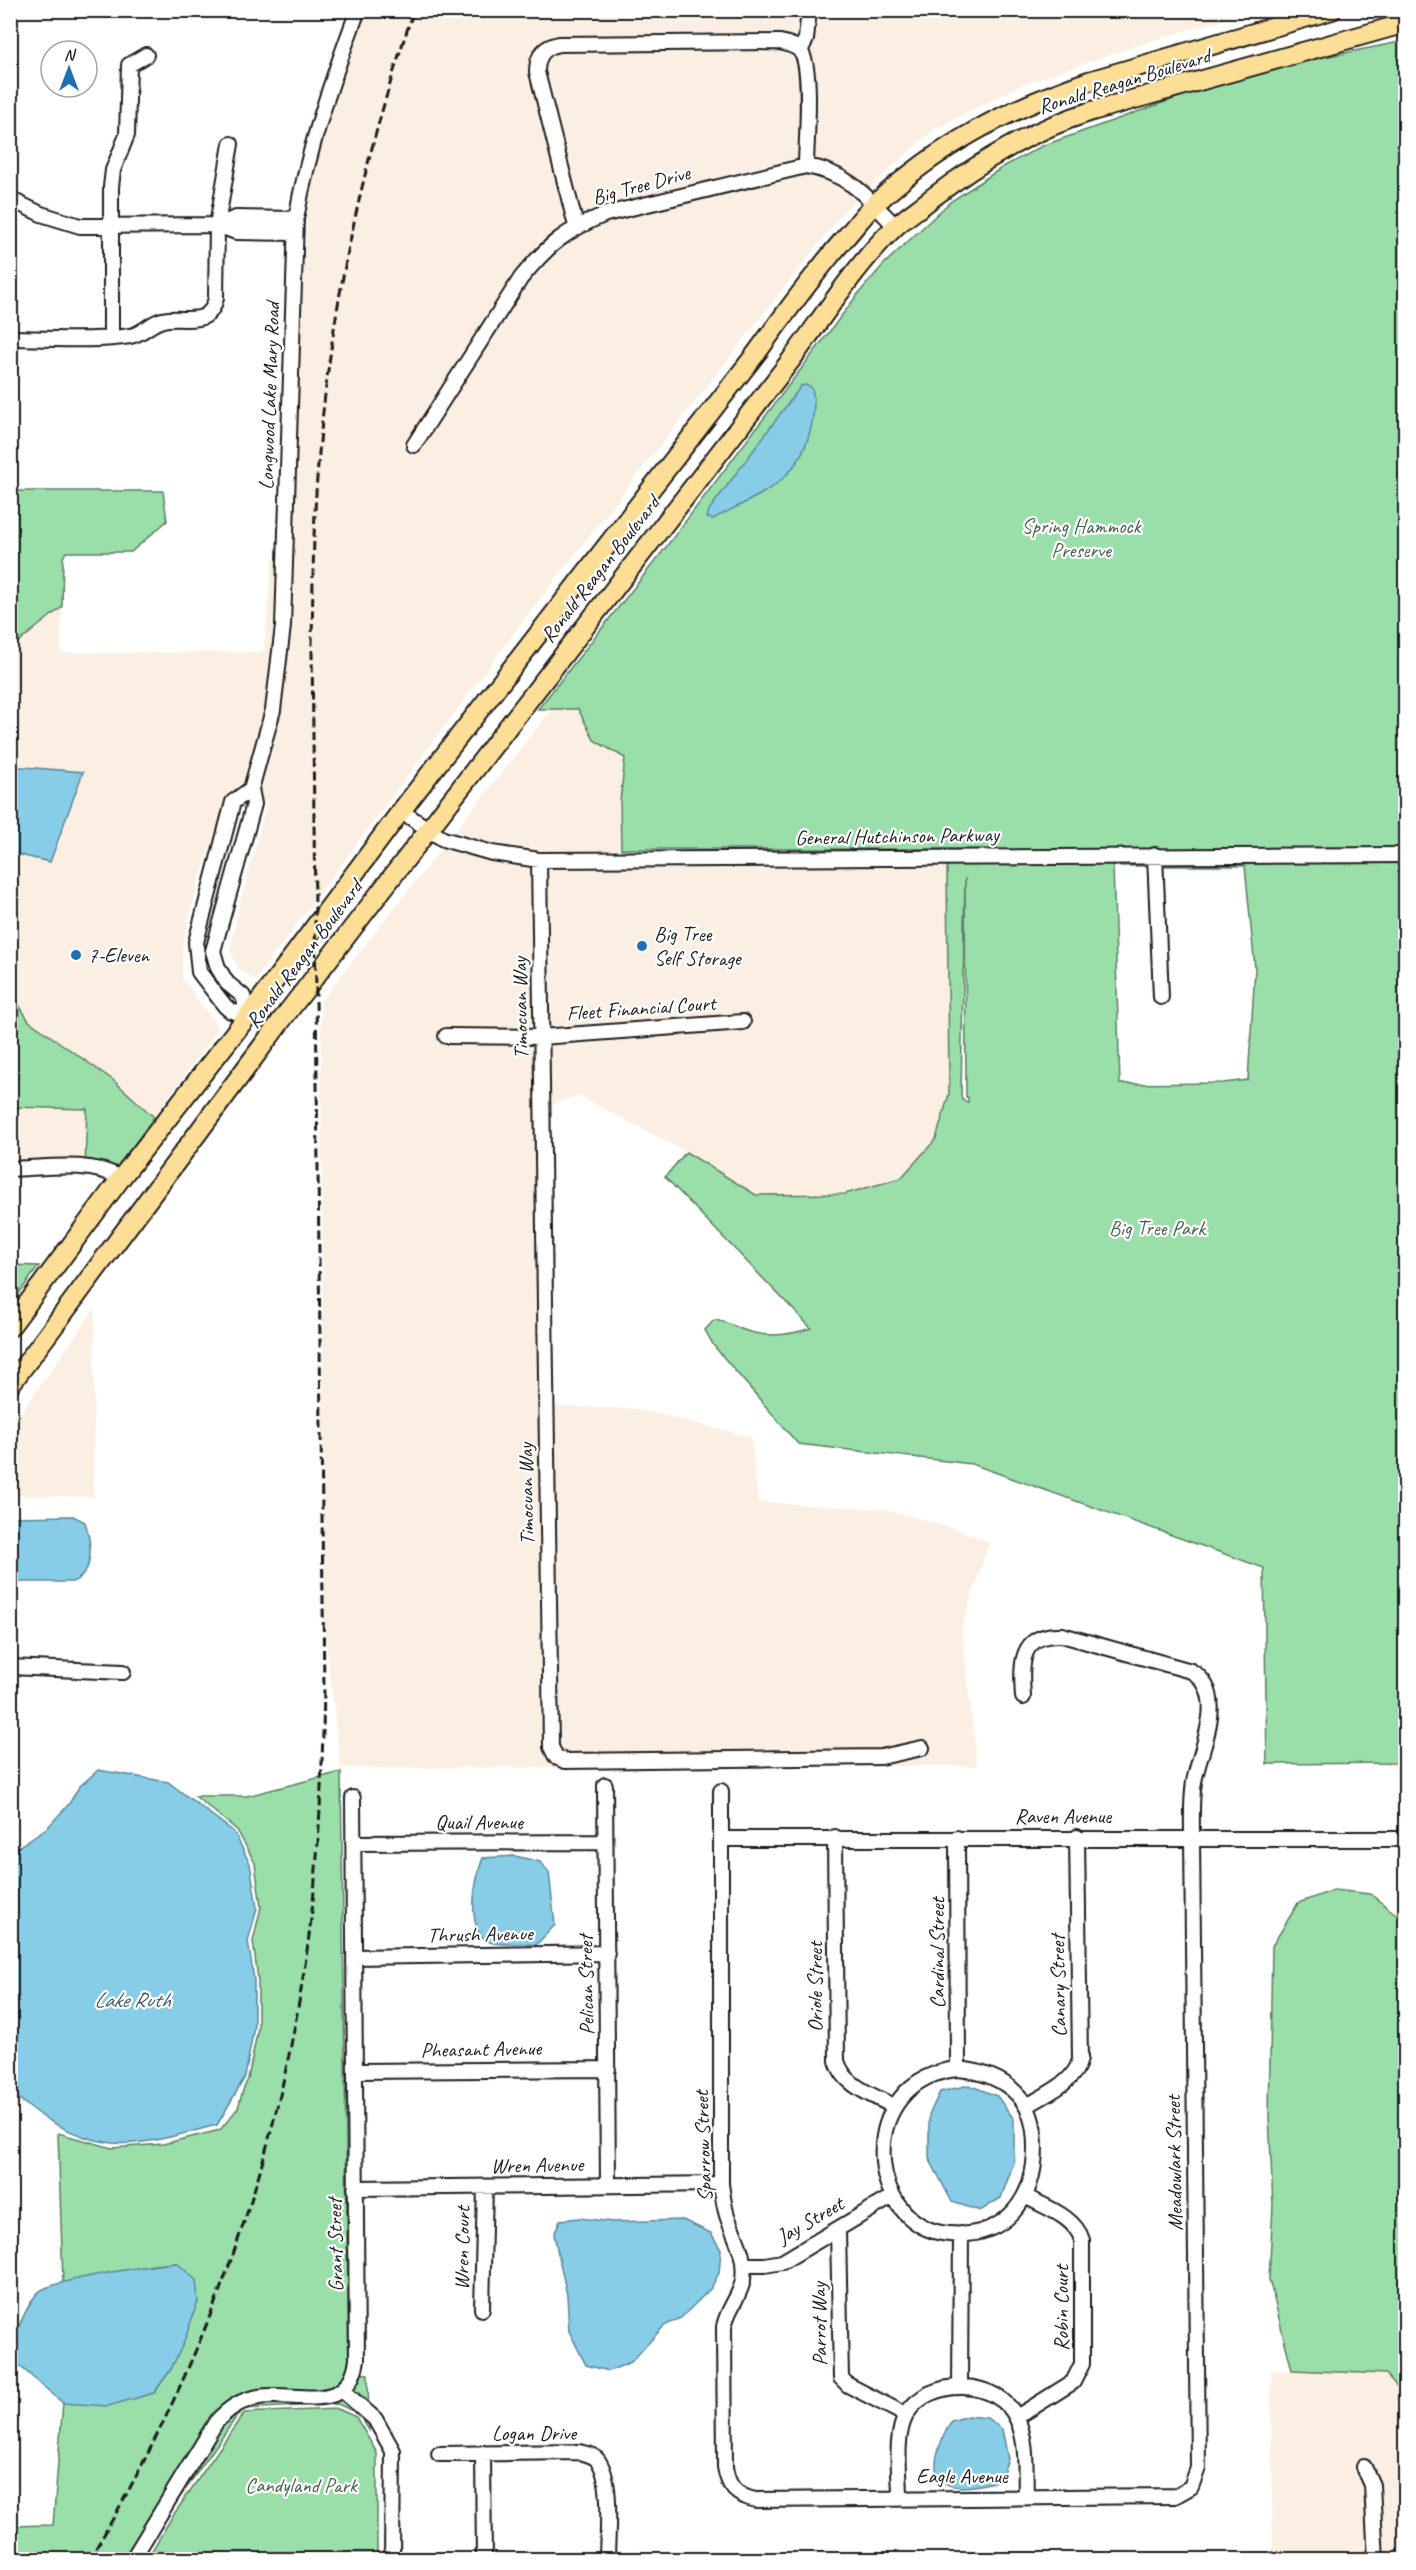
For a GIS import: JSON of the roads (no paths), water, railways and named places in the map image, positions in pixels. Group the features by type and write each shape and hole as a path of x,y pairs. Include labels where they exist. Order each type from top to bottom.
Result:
{"main road":[{"name":"Ronald Reagan Boulevard","path":"10,1327 401,811 751,360 812,276 874,204 942,149 1004,115 1049,95 1089,81 1332,10"},
{"name":"Ronald Reagan Boulevard","path":"10,1385 273,1032 792,360 849,281 896,227 982,161 1047,126 1092,111 1406,22"},
{"path":"248,1015 273,1032"}],"street":[{"name":"Longwood Lake Mary Road","path":"250,789 233,802 196,942 199,972 225,1006 231,1011 248,1015 243,996 226,982 218,968 213,951 254,804 250,789 273,710 283,626 295,226 306,165 325,98 358,10"},
{"path":"800,51 806,39 809,10"},
{"path":"576,226 537,72 541,53 549,46 780,42 800,51 807,68 806,166"},
{"path":"111,337 110,228 113,170 127,135 129,65 146,55"},
{"path":"10,338 132,336 160,320 199,319 206,316 214,307 216,298 217,225 231,144"},
{"name":"Big Tree Drive","path":"414,445 521,278 540,254 576,226 606,214 806,166 825,169 842,176 896,227"},
{"path":"10,199 59,221 80,226 110,228 217,225 229,219 247,225 295,226"},
{"name":"General Hutchinson Parkway","path":"401,811 443,839 492,853 539,860 1406,855"},
{"path":"1155,855 1161,997"},
{"name":"Timocuan Way","path":"539,860 551,1748 556,1757 565,1761 881,1757 922,1748"},
{"name":"Fleet Financial Court","path":"446,1036 541,1036 743,1022"},
{"path":"10,1169 82,1167 102,1170 121,1178"},
{"name":"Meadowlark Street","path":"1023,1697 1022,1659 1032,1643 1052,1635 1062,1635 1180,1668 1201,1677 1208,1686 1209,1722 1194,1780 1192,1838 1198,2468 1191,2487"},
{"path":"10,1667 123,1672"},
{"name":"Pelican Street","path":"605,1785 608,2184"},
{"name":"Sparrow Street","path":"721,1791 721,2184 728,2219 739,2241 744,2265 739,2294 726,2315 724,2327 725,2467 727,2480 733,2491"},
{"name":"Grant Street","path":"343,2391 355,2373 357,2360 353,1798"},
{"name":"Raven Avenue","path":"722,1839 1077,1837 1406,1839"},
{"name":"Canary Street","path":"1027,2106 1068,2080 1078,2070 1080,2058 1077,1837"},
{"name":"Oriole Street","path":"835,1838 837,2061 840,2073 848,2082 893,2106"},
{"name":"Cardinal Street","path":"957,1838 958,2069"},
{"name":"Quail Avenue","path":"353,1843 605,1842"},
{"name":"Thrush Avenue","path":"354,1957 607,1953"},
{"name":"Pheasant Avenue","path":"355,2071 608,2069"},
{"path":"958,2069 978,2071 993,2077 1017,2094 1027,2106 1033,2123 1035,2163 1032,2179 1024,2196 1006,2219 978,2233 946,2234 915,2222 902,2210 893,2196 883,2159 883,2139 893,2106 905,2091 918,2080 944,2070 958,2069"},
{"name":"Wren Avenue","path":"355,2188 721,2184"},
{"name":"Wren Court","path":"482,2309 485,2187"},
{"name":"Jay Street","path":"744,2265 782,2262 893,2196"},
{"name":"Robin Court","path":"1017,2417 1073,2382 1082,2364 1082,2240 1079,2230 1073,2223 1024,2196"},
{"name":"Parrot Way","path":"838,2230 841,2378 848,2385 906,2415"},
{"path":"960,2387 961,2234"},
{"path":"900,2497 899,2445 906,2415 918,2402 931,2394 946,2388 960,2387 978,2388 991,2394 1004,2401 1017,2417 1024,2450 1026,2496"},
{"path":"132,2559 216,2422 226,2411 239,2403 257,2397 317,2397 343,2391 375,2419 393,2451 392,2559"},
{"name":"Logan Drive","path":"439,2454 579,2452 590,2455 598,2461 606,2487 607,2559"},
{"path":"483,2454 484,2559"},
{"path":"1364,2467 1372,2485 1376,2559"},
{"name":"Eagle Avenue","path":"733,2491 743,2497 756,2500 1175,2496 1191,2487"}],"water":[{"path":"801,386 811,387 814,400 813,414 806,443 798,460 788,473 763,493 713,519 707,518 709,510"},
{"path":"11,766 83,772 50,862 11,853"},
{"path":"73,1516 85,1522 89,1538 88,1565 80,1578 72,1582 11,1582 11,1517"},
{"name":"Lake Ruth","path":"98,1770 168,1782 234,1832 250,1864 257,1908 248,1941 254,1980 254,2027 245,2077 217,2125 138,2143 112,2143 84,2137 44,2117 11,2091 11,1852 48,1827 69,1804 79,1787"},
{"path":"515,1856 540,1862 549,1872 555,1925 536,1945 493,1943 484,1938 475,1918 475,1891 483,1858"},
{"path":"969,2085 997,2096 1014,2119 1014,2162 1001,2198 980,2211 952,2202 929,2158 929,2115 940,2092"},
{"path":"579,2218 613,2222 683,2220 711,2233 721,2250 719,2273 711,2288 681,2318 664,2326 631,2362 609,2371 586,2365 569,2331 567,2295 554,2235 560,2220"},
{"path":"177,2263 196,2280 198,2301 184,2342 171,2369 154,2393 108,2406 63,2403 16,2363 15,2335 29,2306 40,2291 84,2277"},
{"path":"968,2416 987,2418 1002,2429 1008,2459 1000,2480 961,2487 949,2485 940,2479 936,2470 937,2457 951,2421"}],"railway":[{"path":"89,2560 165,2419 227,2272 274,2120 292,2042 310,1930 319,1826 324,1689 312,648 316,502 325,397 342,284 365,174 414,10"}],"place":[{"name":"Big Tree Self Storage","path":"642,946"},
{"name":"7-Eleven","path":"76,955"}],"park label":[{"name":"Spring Hammock Preserve","path":"1081,538"},
{"name":"Big Tree Park","path":"1157,1228"},
{"name":"Candyland Park","path":"301,2485"}]}
